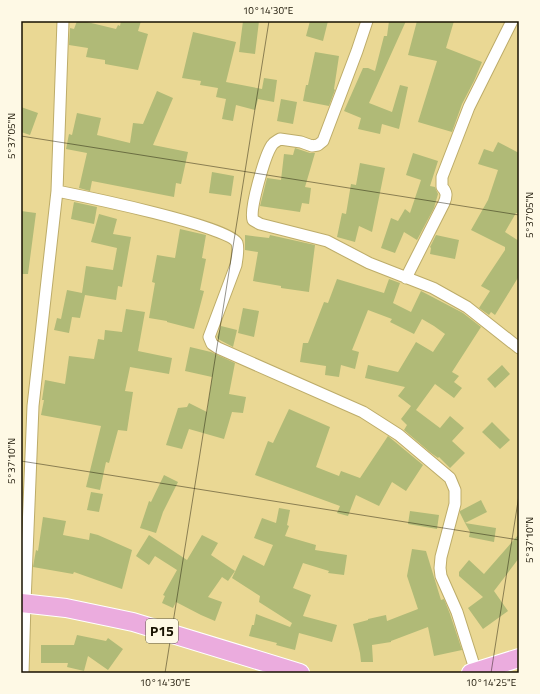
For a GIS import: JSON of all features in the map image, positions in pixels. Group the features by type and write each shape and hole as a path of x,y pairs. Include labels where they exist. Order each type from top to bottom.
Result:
{"main road":[{"name":"P15","path":"23,603 74,610 133,622 300,673"},
{"path":"473,672 519,658"}],"street":[{"path":"23,673 23,603 33,406 57,191 63,21"},
{"path":"367,21 323,141 318,145 312,146 286,139 275,142 267,155 258,184 251,213 252,217 256,223 327,241 369,263 433,288 467,307 519,348"},
{"path":"406,278 447,197 446,191 442,186 442,177 469,107 512,21"},
{"path":"57,191 194,223 231,238 237,243 238,254 236,265 209,337 212,344 363,412 399,435 450,478 455,490 455,504 441,557 440,568 441,576 457,612 473,672"}],"building":[{"path":"77,21 83,21 116,29 118,25 120,26 121,21 141,21 138,31 148,34 138,70 105,64 105,60 86,57 88,48 69,45 70,28 74,29"},
{"path":"243,21 259,21 255,54 239,52"},
{"path":"310,21 328,21 323,41 306,36"},
{"path":"389,21 406,21 369,103 392,112 400,85 408,87 399,129 382,124 380,134 358,129 361,118 344,111 363,68 368,68 375,71 384,36 387,36"},
{"path":"417,21 454,21 446,48 482,62 462,104 452,132 418,122 437,61 408,55"},
{"path":"193,32 236,42 226,82 262,89 264,78 277,80 274,102 258,99 255,110 236,105 233,121 222,119 226,99 216,97 218,88 200,85 201,81 182,78"},
{"path":"315,52 339,56 335,90 329,106 303,101"},
{"path":"157,91 173,98 153,145 188,152 181,184 176,183 174,197 92,181 90,191 79,188 87,153 66,149 69,134 72,135 77,113 101,118 97,135 130,143 133,123 143,124"},
{"path":"281,99 297,102 293,124 277,121"},
{"path":"21,107 38,113 30,135 21,132"},
{"path":"498,142 519,153 519,214 516,213 505,232 519,241 519,276 495,315 491,312 489,315 479,308 490,291 481,286 505,250 505,247 471,230 488,200 498,170 478,164 484,149 493,152"},
{"path":"295,148 310,153 315,153 305,187 311,188 309,204 302,203 300,212 260,206 267,178 281,180 284,154 293,155"},
{"path":"413,153 438,161 430,186 435,187 438,194 434,208 417,240 404,232 395,253 381,248 391,218 398,221 405,209 410,213 421,180 406,175"},
{"path":"360,163 385,168 372,232 359,226 355,242 337,237 342,213 346,214 351,184 356,185"},
{"path":"212,172 234,176 231,196 209,193"},
{"path":"74,202 97,207 94,224 71,219"},
{"path":"21,211 36,213 28,274 21,274"},
{"path":"99,214 117,219 113,234 131,237 122,287 118,286 116,300 85,295 80,318 72,317 69,333 54,330 57,318 61,319 67,290 82,293 86,266 113,270 117,248 91,242"},
{"path":"180,229 206,235 202,258 206,259 200,290 204,291 194,329 167,321 149,318 155,283 152,282 157,255 175,258"},
{"path":"245,235 269,238 270,235 315,245 309,292 281,288 281,286 253,281 258,252 245,250"},
{"path":"436,235 459,240 455,259 430,254 430,247"},
{"path":"337,279 384,293 389,279 400,283 393,303 411,312 421,291 463,313 481,327 452,372 459,376 454,382 462,388 454,398 435,384 416,410 440,428 450,416 464,428 452,441 465,453 450,468 439,457 438,458 431,453 404,430 407,425 401,419 411,406 398,396 405,387 365,378 368,365 398,372 416,342 433,352 445,334 434,326 422,319 414,334 390,322 392,319 368,310 352,350 359,352 355,369 341,365 339,377 325,375 326,366 300,362 303,343 308,343 324,302 328,303"},
{"path":"243,308 259,311 254,337 238,333"},
{"path":"126,309 145,312 138,351 172,358 169,374 130,367 125,391 133,392 127,431 118,430 109,463 106,462 100,490 86,487 101,426 41,415 44,400 42,400 45,380 65,384 69,356 94,359 98,339 104,340 105,330 122,332"},
{"path":"221,326 237,330 233,347 218,339 217,337"},
{"path":"190,347 211,352 235,363 229,394 246,397 243,413 232,412 224,439 189,429 182,449 166,445 178,408 187,407 189,403 207,412 212,377 185,371"},
{"path":"502,365 510,374 495,388 487,379"},
{"path":"289,409 330,427 316,467 339,476 341,471 360,478 388,436 423,465 406,491 392,482 379,506 356,495 348,516 337,513 340,506 255,475 268,441 273,443"},
{"path":"492,422 510,440 500,449 482,432"},
{"path":"164,475 178,482 163,512 156,533 140,528 149,501 151,502"},
{"path":"91,492 103,494 99,512 87,510"},
{"path":"481,500 487,512 465,523 460,511"},
{"path":"279,508 290,510 287,525 289,526 285,536 316,545 315,550 347,555 344,575 328,573 329,571 303,563 293,588 311,595 303,616 337,625 332,642 299,633 295,650 276,645 277,643 249,636 252,625 254,625 256,614 290,627 292,623 259,602 260,596 232,578 243,555 264,566 273,545 254,538 262,518 276,523"},
{"path":"410,511 439,515 437,529 408,524"},
{"path":"43,517 66,521 63,535 89,540 90,533 132,550 122,589 74,572 73,574 33,567 36,550 38,551"},
{"path":"465,523 496,528 494,542 469,537 470,532"},
{"path":"519,534 519,558 494,591 508,611 483,629 468,608 483,597 459,576 459,572 469,560 484,574"},
{"path":"149,535 187,560 202,535 218,543 211,555 235,571 228,581 222,577 208,597 222,602 215,621 176,602 173,608 162,603 165,596 163,595 177,570 155,556 149,565 136,556"},
{"path":"412,549 426,551 441,600 444,599 462,650 434,656 428,627 391,642 372,645 373,662 361,662 353,624 386,615 387,621 418,609 407,576"},
{"path":"77,635 106,641 108,638 123,649 108,670 88,656 84,671 67,667 68,663 41,663 41,645 74,645"}]}
